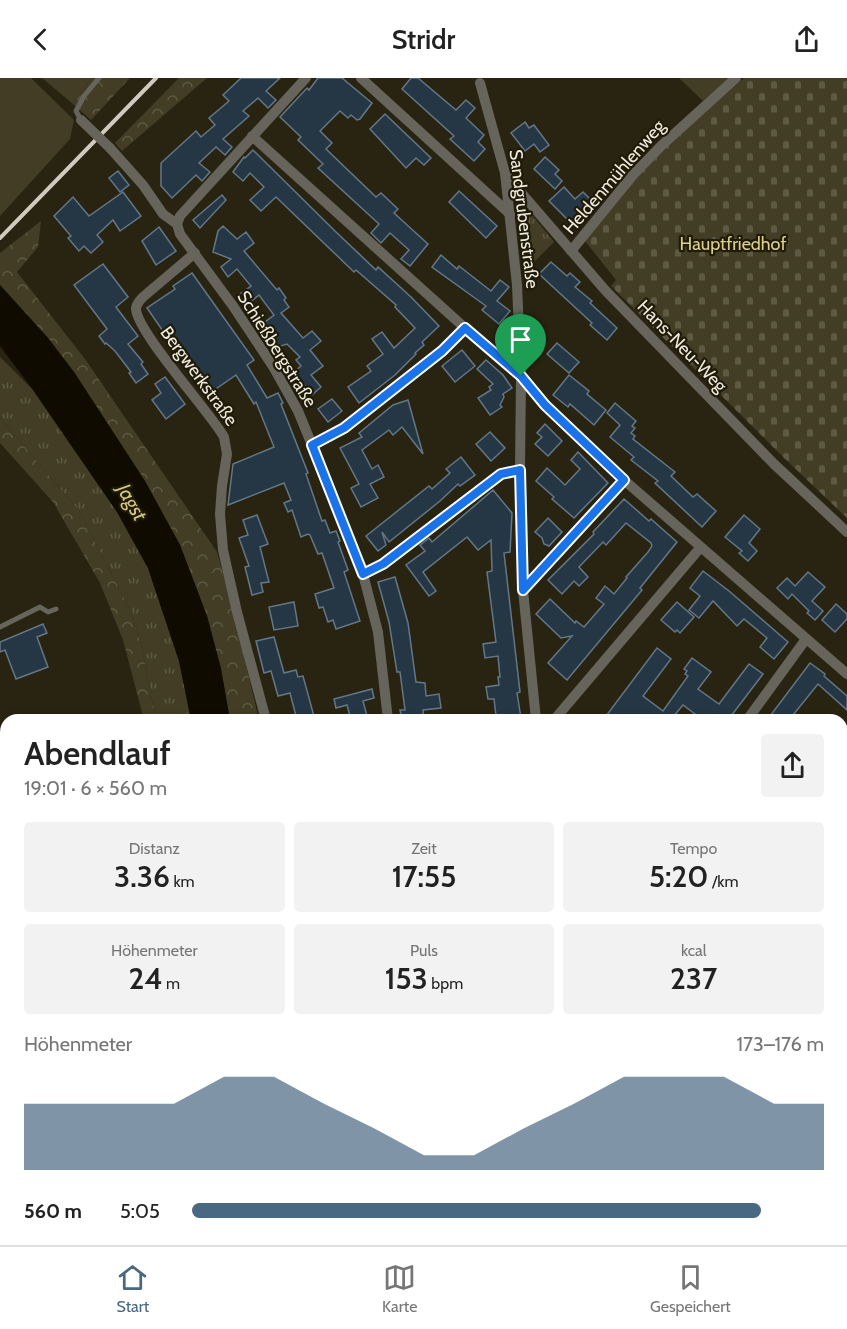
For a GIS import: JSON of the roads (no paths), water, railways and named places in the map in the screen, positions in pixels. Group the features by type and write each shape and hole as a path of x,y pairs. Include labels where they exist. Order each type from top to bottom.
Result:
{"street":[{"path":"177,224 180,216 306,78"},
{"path":"361,78 510,214"},
{"name":"Heldenmühlenweg","path":"571,251 654,152 736,78"},
{"name":"Sandgrubenstraße","path":"480,83 505,173 517,285 521,376 520,470 523,590 535,714"},
{"name":"Schießbergstraße","path":"81,120 143,185 163,214 177,224 180,234 233,306 286,387 312,445 363,574 378,632 387,714"},
{"path":"252,136 521,376 545,405 624,480 847,674"},
{"name":"Hans-Neu-Weg","path":"505,173 613,298 774,464 847,532"},
{"name":"Bergwerkstraße","path":"195,253 138,302 137,314 152,340 224,436 227,454 220,514 223,550 264,714"},
{"path":"312,445 344,428 442,351 465,328"},
{"path":"363,574 383,564 501,474 520,470"},
{"path":"523,590 624,480"},
{"path":"559,714 700,548"},
{"path":"751,714 806,639"}],"lane":[{"name":"Schießbergstraße","path":"81,120 76,111 78,105 99,78"},
{"path":"0,627 39,607 48,612 56,609"}],"water":[{"name":"Jagst","path":"0,285 48,338 74,372 145,481 180,545 207,616 221,669 229,714 190,714 179,661 148,568 117,512 0,346"}],"railway":[{"path":"0,238 156,78"}],"park label":[{"name":"Hauptfriedhof","path":"733,244"}]}
